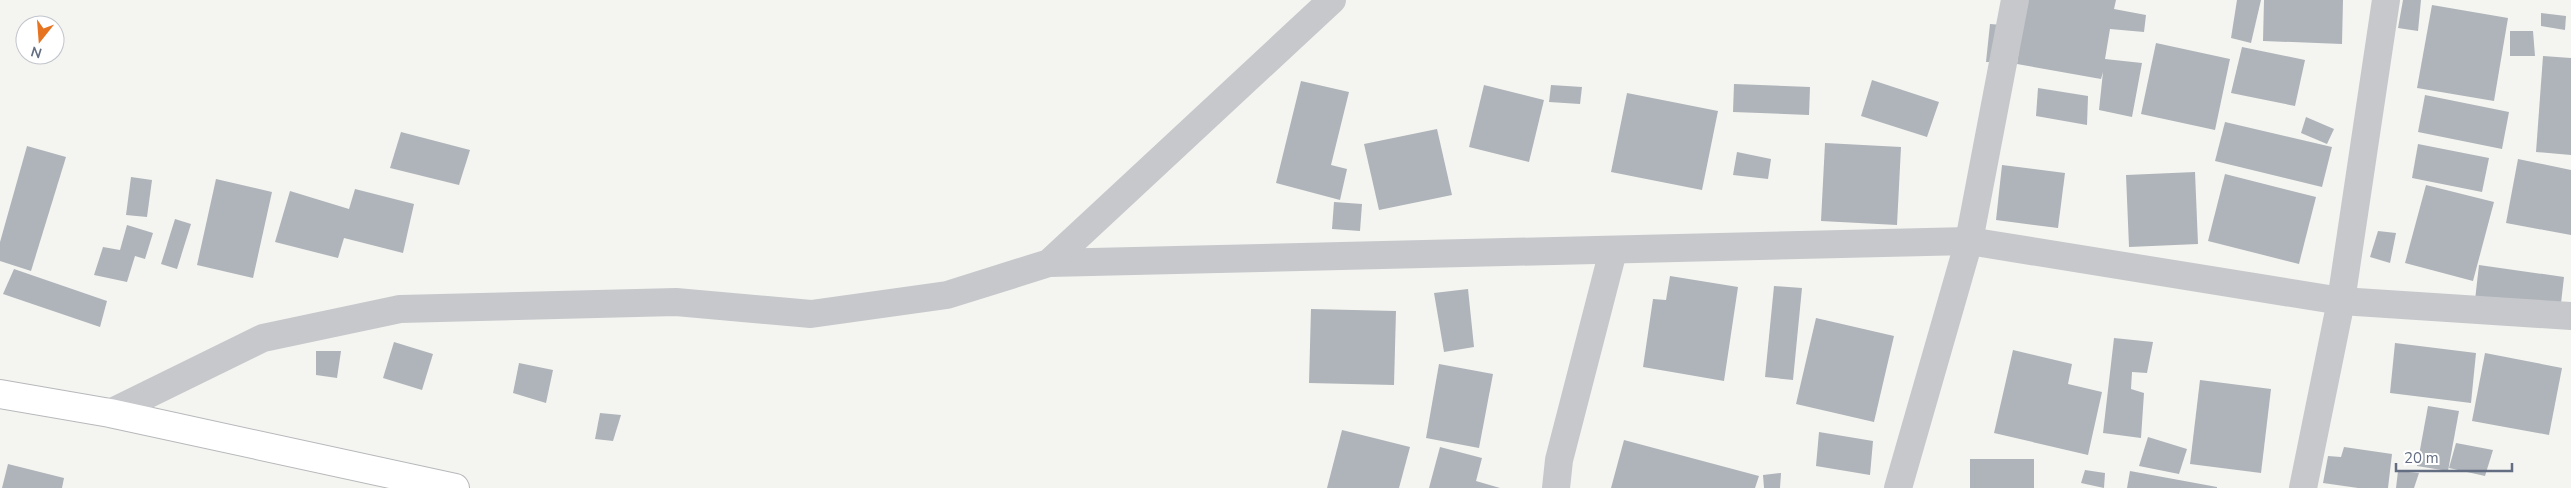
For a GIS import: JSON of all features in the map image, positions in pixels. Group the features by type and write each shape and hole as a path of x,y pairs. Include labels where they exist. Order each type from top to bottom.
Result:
{"highway":[{"path":"0,394 110,413 455,488"}],"street":[{"path":"1049,263 1332,0"},
{"path":"1898,488 1969,241 2015,0"},
{"path":"2303,488 2341,301 2386,0"},
{"path":"110,413 263,338 400,309 676,302 811,314 947,295 1049,263 1969,241 2341,301 2571,316"},
{"path":"1556,488 1559,460 1612,251"}],"building":[{"path":"2026,0 2116,0 2114,9 2146,15 2144,32 2110,29 2105,59 2142,63 2132,117 2099,110 2103,72 2101,79 2017,64"},
{"path":"2237,0 2261,0 2251,43 2231,38"},
{"path":"2264,0 2343,0 2342,44 2263,41"},
{"path":"2403,0 2421,0 2418,31 2398,28"},
{"path":"2432,5 2508,18 2494,101 2417,88"},
{"path":"2541,13 2566,16 2565,30 2541,26"},
{"path":"1990,24 2003,25 1999,62 1986,62"},
{"path":"2510,31 2533,31 2535,56 2510,56"},
{"path":"2156,43 2230,59 2215,130 2141,114"},
{"path":"2242,47 2305,60 2295,106 2231,93"},
{"path":"2543,56 2571,58 2571,155 2536,152"},
{"path":"1872,80 1939,102 1927,137 1861,116"},
{"path":"1301,81 1349,92 1331,165 1347,169 1340,200 1276,183"},
{"path":"1734,84 1810,87 1809,115 1733,112"},
{"path":"1484,85 1544,100 1529,162 1469,147"},
{"path":"1551,85 1582,87 1580,104 1549,102"},
{"path":"2038,88 2088,96 2087,125 2036,116"},
{"path":"1627,93 1718,111 1702,190 1611,172"},
{"path":"2425,95 2509,112 2502,149 2418,132"},
{"path":"2306,117 2334,129 2327,144 2301,133"},
{"path":"2225,122 2332,147 2322,187 2215,161"},
{"path":"1437,129 1452,195 1379,210 1364,144"},
{"path":"401,132 470,150 459,185 390,168"},
{"path":"1825,143 1901,147 1897,225 1821,221"},
{"path":"2418,144 2489,158 2482,192 2412,178"},
{"path":"27,146 66,157 31,271 0,261 0,242"},
{"path":"1737,152 1771,159 1768,179 1733,175"},
{"path":"2518,159 2571,170 2571,235 2506,223"},
{"path":"2002,165 2065,173 2058,228 1996,220"},
{"path":"2195,172 2198,244 2129,247 2126,175"},
{"path":"2225,174 2316,197 2299,264 2208,241"},
{"path":"131,177 152,180 147,217 126,215"},
{"path":"216,179 272,192 253,278 197,265"},
{"path":"2426,185 2494,202 2473,281 2405,263"},
{"path":"355,189 414,204 403,253 344,238 338,258 275,242 290,191 349,209"},
{"path":"1334,202 1362,204 1360,231 1332,229"},
{"path":"175,219 191,224 177,269 161,264"},
{"path":"127,225 153,233 145,259 135,256 127,282 94,275 103,247 120,250"},
{"path":"2378,231 2396,233 2390,263 2370,257"},
{"path":"2479,265 2564,277 2560,312 2475,300"},
{"path":"14,269 107,301 100,327 3,294"},
{"path":"1670,276 1738,287 1724,381 1643,367 1653,299 1666,300"},
{"path":"1774,286 1802,288 1793,380 1765,377"},
{"path":"1468,289 1474,347 1444,352 1434,293"},
{"path":"1311,309 1396,311 1394,385 1309,383"},
{"path":"1816,318 1894,336 1874,422 1796,404"},
{"path":"2114,338 2153,342 2147,373 2132,372 2131,389 2144,393 2141,438 2103,433"},
{"path":"394,342 433,354 422,390 383,378"},
{"path":"2395,343 2476,353 2471,403 2390,393"},
{"path":"2013,350 2072,364 2068,384 2102,392 2088,455 1994,433"},
{"path":"316,351 341,351 337,378 316,375"},
{"path":"2485,353 2562,368 2549,435 2472,421"},
{"path":"519,363 553,370 546,403 513,393"},
{"path":"1439,364 1493,374 1479,448 1426,438"},
{"path":"2200,380 2271,389 2261,473 2190,464"},
{"path":"2428,406 2459,411 2448,471 2417,466"},
{"path":"600,413 621,415 613,441 595,439"},
{"path":"1342,430 1410,447 1399,488 1327,488"},
{"path":"1819,432 1873,441 1870,475 1816,466"},
{"path":"2148,437 2187,449 2179,474 2139,466"},
{"path":"1624,440 1759,476 1755,488 1611,488"},
{"path":"2456,443 2493,450 2485,476 2449,468"},
{"path":"1440,447 1482,458 1476,481 1500,488 1429,488"},
{"path":"2344,447 2392,454 2388,488 2358,488 2323,483 2328,456 2341,457"},
{"path":"1970,459 2034,459 2034,488 1970,488"},
{"path":"8,464 64,478 62,488 2,488"},
{"path":"2085,470 2105,473 2104,488 2081,483"},
{"path":"2130,471 2217,487 2217,488 2127,488"},
{"path":"2398,471 2419,473 2414,488 2396,488"},
{"path":"1781,473 1780,488 1764,488 1763,475"}]}
